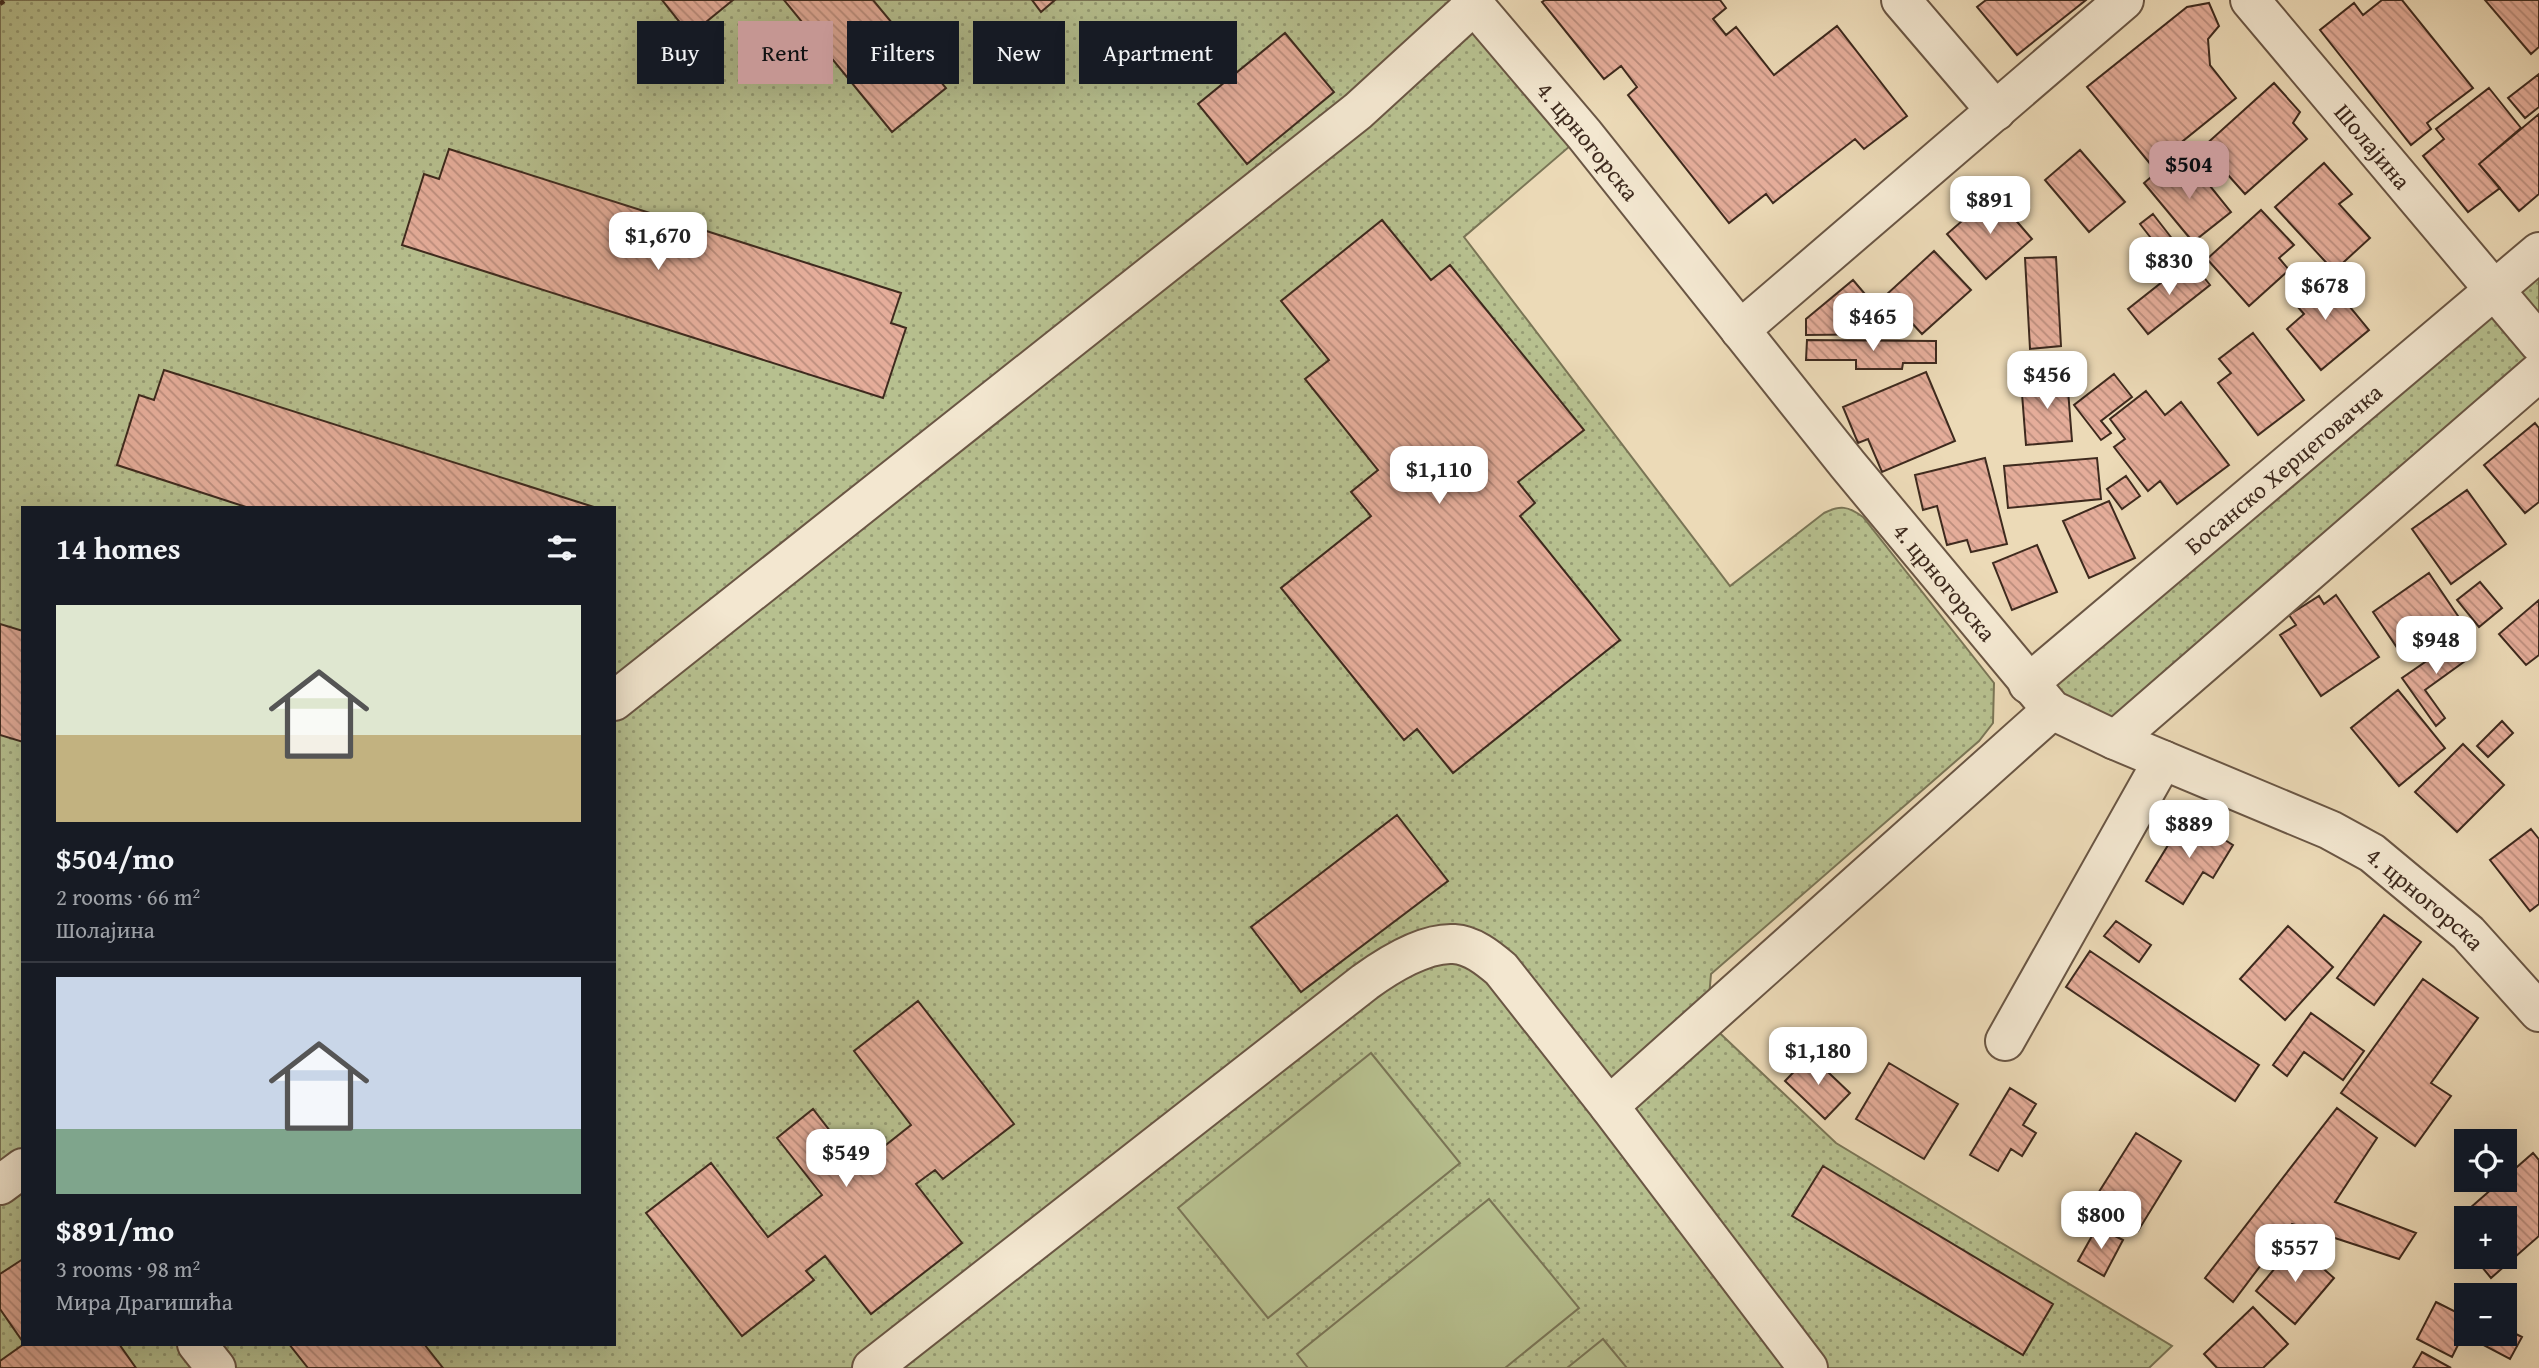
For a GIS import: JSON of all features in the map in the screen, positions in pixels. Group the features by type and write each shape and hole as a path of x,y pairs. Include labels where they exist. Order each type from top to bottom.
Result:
{"street":[{"path":"1901,0 1996,111"},
{"path":"1740,330 2124,0"},
{"name":"Шолајина","path":"2250,0 2539,343"},
{"path":"616,699 1358,111 1472,3"},
{"name":"4. црногорска","path":"1472,3 1584,134 1740,330 2040,697 2115,740 2330,830 2372,853 2468,933 2539,1012"},
{"name":"Босанско Херцеговачка","path":"1609,1106 2040,697 2539,252"},
{"path":"2115,740 2539,372"},
{"path":"2004,1041 2163,760"},
{"path":"872,1368 1390,964 1424,950 1454,944 1481,953 1501,969 1808,1368"},
{"path":"0,1185 21,1169"},
{"path":"198,1346 215,1368"}],"path":[{"path":"0,4 5,0"}],"green space":[{"path":"0,0 1470,0 1584,134 1464,237 1730,586 1824,513 1839,508 1848,509 1863,517 1994,683 1993,723 1979,741 1711,974 1707,1021 1836,1143 2172,1346 2149,1368 0,1368"},
{"path":"2539,252 2539,372 2115,740 2028,684"},
{"path":"1371,1053 1460,1163 1268,1318 1178,1208"},
{"path":"1489,1199 1579,1308 1505,1368 1308,1368 1297,1354"},
{"path":"1603,1339 1627,1368 1567,1368"}],"building":[{"path":"662,0 733,0 707,21 679,21"},
{"path":"784,0 873,0 890,21 847,21 847,77 833,60 833,21 801,21"},
{"path":"1032,0 1055,0 1041,12"},
{"path":"1720,0 1726,8 1713,19 1726,35 1736,27 1774,75 1837,26 1907,116 1864,149 1855,139 1773,203 1766,194 1729,223 1628,95 1637,87 1621,66 1604,79 1542,2"},
{"path":"1986,0 2086,0 2017,55 1977,7"},
{"path":"2382,0 2402,0 2473,88 2427,123 2431,129 2411,145 2320,30 2354,3 2363,15"},
{"path":"2485,0 2539,0 2539,47 2531,54"},
{"path":"2209,3 2219,26 2208,39 2210,65 2236,98 2152,166 2087,87 2187,7"},
{"path":"1285,33 1334,92 1247,164 1198,104 1223,84 1237,84 1237,72"},
{"path":"2539,74 2539,107 2525,118 2508,98"},
{"path":"2274,83 2300,112 2293,123 2307,139 2245,194 2203,147"},
{"path":"853,84 943,84 946,88 892,132"},
{"path":"2489,88 2521,128 2479,164 2500,188 2468,212 2423,156 2444,139 2436,129"},
{"path":"2539,114 2539,194 2519,211 2479,164"},
{"path":"449,149 901,293 891,323 906,328 883,398 402,245 424,174 439,179"},
{"path":"2080,150 2125,202 2089,232 2045,180"},
{"path":"2324,163 2352,194 2339,204 2370,238 2334,271 2275,207"},
{"path":"2164,166 2176,181 2194,166 2231,212 2193,242 2144,183"},
{"path":"1993,194 2032,239 1986,279 1947,234"},
{"path":"2261,210 2294,245 2279,258 2289,270 2249,306 2207,259"},
{"path":"2153,214 2184,254 2163,271 2150,254 2158,247 2140,224"},
{"path":"1382,220 1431,280 1450,265 1584,430 1518,482 1535,503 1520,516 1620,640 1453,773 1417,729 1404,740 1281,588 1371,516 1351,492 1378,470 1305,379 1329,360 1281,301"},
{"path":"1934,251 1971,290 1922,334 1886,295"},
{"path":"2056,257 2061,346 2030,349 2025,258"},
{"path":"2190,260 2210,285 2148,334 2128,309"},
{"path":"2322,273 2369,330 2321,370 2287,329 2304,314 2291,299"},
{"path":"1853,280 1899,334 1806,335 1806,319"},
{"path":"2253,333 2304,400 2258,435 2218,383 2231,373 2219,359"},
{"path":"1807,340 1936,341 1936,363 1903,363 1902,369 1856,369 1856,360 1806,360"},
{"path":"164,370 591,506 243,506 117,465 139,395 154,400"},
{"path":"1926,372 1955,441 1882,472 1868,439 1858,443 1843,407"},
{"path":"2114,374 2132,397 2101,421 2111,433 2101,440 2074,405"},
{"path":"2067,377 2072,441 2026,445 2021,381"},
{"path":"2146,391 2165,415 2181,402 2229,465 2177,504 2160,481 2148,491 2114,447 2125,439 2110,419"},
{"path":"2535,423 2539,428 2539,502 2525,513 2484,465"},
{"path":"1985,458 2007,544 1971,552 1967,540 1947,545 1937,506 1923,510 1915,475"},
{"path":"2097,458 2101,499 2008,508 2004,466"},
{"path":"2126,476 2140,496 2122,509 2107,489"},
{"path":"2467,490 2506,544 2451,584 2412,529"},
{"path":"2109,501 2135,558 2089,578 2063,521"},
{"path":"2037,545 2057,592 2012,610 1993,563"},
{"path":"2429,573 2458,616 2402,655 2373,612"},
{"path":"2480,582 2502,608 2479,627 2457,600"},
{"path":"2336,595 2379,657 2321,696 2280,635 2296,625 2289,615 2319,596 2324,604"},
{"path":"2539,600 2539,655 2526,665 2499,634"},
{"path":"0,624 21,630 21,741 0,735"},
{"path":"2460,638 2472,656 2425,690 2445,718 2436,726 2402,678"},
{"path":"2398,690 2445,748 2399,786 2351,728"},
{"path":"2502,721 2513,733 2488,757 2477,746"},
{"path":"2463,744 2504,785 2457,832 2415,792"},
{"path":"1397,815 1448,881 1301,992 1251,927"},
{"path":"2186,816 2233,845 2213,878 2203,872 2183,904 2146,881"},
{"path":"2531,829 2539,839 2539,904 2530,911 2490,860"},
{"path":"2384,915 2421,942 2374,1005 2337,978"},
{"path":"2116,921 2151,945 2139,962 2104,936"},
{"path":"2288,926 2333,967 2285,1020 2240,979"},
{"path":"2090,951 2259,1065 2235,1101 2066,987"},
{"path":"2423,979 2478,1018 2431,1083 2451,1096 2415,1146 2341,1093"},
{"path":"918,1001 1014,1124 943,1179 935,1170 916,1184 962,1243 871,1314 825,1256 806,1271 814,1280 742,1336 646,1213 711,1163 768,1237 822,1195 777,1138 813,1109 858,1167 911,1125 854,1051"},
{"path":"2311,1013 2364,1051 2343,1080 2304,1052 2287,1076 2273,1065"},
{"path":"1810,1055 1850,1093 1825,1119 1785,1081"},
{"path":"1889,1063 1958,1104 1924,1159 1856,1119"},
{"path":"2010,1088 2036,1104 2023,1125 2036,1133 2022,1156 2011,1149 1998,1171 1970,1155"},
{"path":"2337,1108 2377,1138 2335,1202 2416,1233 2399,1259 2292,1224 2233,1302 2205,1278"},
{"path":"2136,1133 2181,1161 2138,1231 2092,1203"},
{"path":"2533,1153 2539,1160 2539,1236 2517,1255 2517,1206 2472,1206 2488,1192 2517,1192 2517,1167"},
{"path":"1823,1166 2053,1304 2023,1355 1792,1216"},
{"path":"2097,1227 2123,1240 2104,1276 2078,1261"},
{"path":"2295,1244 2334,1278 2295,1324 2256,1291"},
{"path":"21,1260 21,1339 0,1309 0,1274"},
{"path":"2484,1269 2501,1269 2491,1278"},
{"path":"2436,1302 2454,1311 2454,1346 2458,1346 2452,1357 2417,1339"},
{"path":"2253,1307 2288,1344 2263,1368 2217,1368 2204,1354"},
{"path":"2517,1334 2522,1337 2510,1359 2485,1346 2517,1346"},
{"path":"21,1346 120,1346 136,1368 0,1368 0,1361"},
{"path":"291,1346 426,1346 443,1368 308,1368"},
{"path":"2422,1352 2451,1368 2413,1368"}]}
